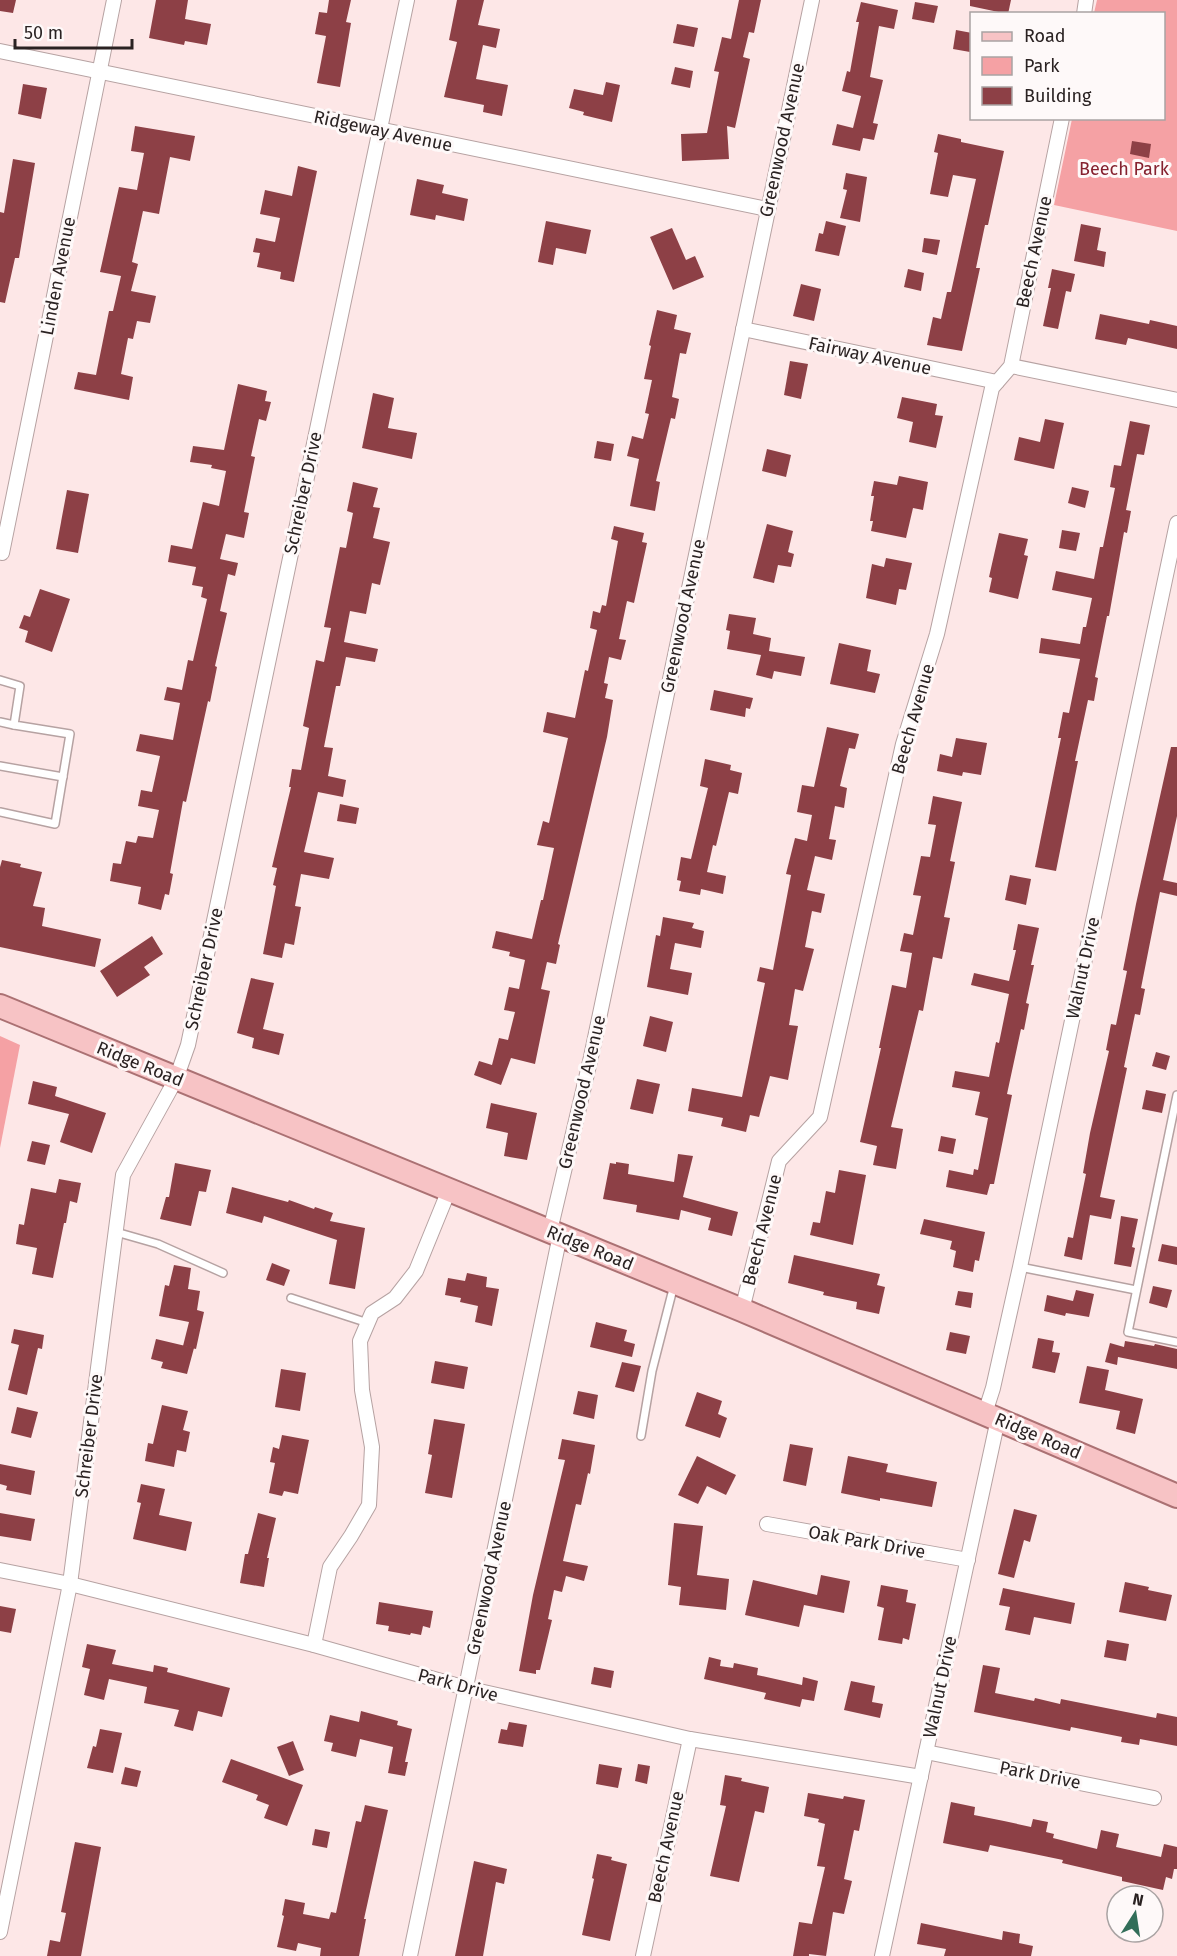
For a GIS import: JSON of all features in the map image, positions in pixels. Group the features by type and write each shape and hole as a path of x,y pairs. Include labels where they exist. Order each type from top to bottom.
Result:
{"main road":[{"name":"Ridge Road","path":"0,1006 742,1310 1177,1496"}],"street":[{"name":"Linden Avenue","path":"2,553 114,0"},
{"name":"Schreiber Drive","path":"0,1932 70,1584 123,1175 176,1079 188,1045 407,0"},
{"name":"Greenwood Avenue","path":"410,1956 466,1688 555,1233 812,0"},
{"name":"Ridgeway Avenue","path":"0,51 767,209"},
{"name":"Beech Avenue","path":"742,1310 779,1161 820,1117 903,744 937,634 992,388 1011,366 1062,120"},
{"name":"Fairway Avenue","path":"743,329 996,382"},
{"path":"1011,366 1177,400"},
{"name":"Walnut Drive","path":"882,1956 968,1560 992,1416 993,1388 1177,523"},
{"path":"314,1645 330,1568 369,1505 372,1447 362,1390 360,1341 372,1313 395,1298 416,1271 449,1190"},
{"name":"Oak Park Drive","path":"767,1524 968,1560"},
{"name":"Park Drive","path":"0,1570 70,1584 314,1645 466,1688 690,1739 921,1777"},
{"name":"Beech Avenue","path":"644,1956 690,1739"},
{"name":"Park Drive","path":"926,1752 1154,1798"}],"lane":[{"path":"0,681 20,686 14,725"},
{"path":"0,722 70,734 55,824 0,812"},
{"path":"0,766 63,777"},
{"path":"1177,1095 1128,1332 1177,1342"},
{"path":"116,1232 158,1244 223,1273"},
{"path":"1020,1267 1136,1290"},
{"path":"641,1436 652,1371 674,1282"},
{"path":"291,1298 368,1323"}],"green space":[{"name":"Beech Park","path":"1097,0 1177,0 1177,231 1054,205 1072,120 1165,120 1165,12 1094,12"},
{"path":"0,1036 20,1045 0,1148"}],"building":[{"path":"0,0 16,0 13,13 0,11"},
{"path":"156,0 188,0 185,19 211,24 207,45 185,41 184,45 149,38"},
{"path":"329,0 351,0 346,22 351,23 340,87 317,83 326,36 315,34 319,12 327,13"},
{"path":"457,0 484,0 478,25 500,29 496,48 483,45 476,79 508,85 502,116 483,112 484,105 444,97 457,42 449,40"},
{"path":"739,0 761,0 754,33 749,32 743,57 750,59 735,128 727,126 729,159 682,161 681,134 707,133 719,72 714,71 722,37 731,39"},
{"path":"970,0 1011,0 1008,12 970,6"},
{"path":"861,2 898,10 894,29 879,26 870,77 883,80 873,123 878,124 874,140 863,138 860,151 832,145 837,124 853,128 861,96 842,91 847,71 850,72 859,22 856,22"},
{"path":"915,2 938,6 934,23 912,19"},
{"path":"677,24 698,28 694,47 673,43"},
{"path":"956,30 970,33 970,52 953,49"},
{"path":"675,67 693,71 690,88 671,84"},
{"path":"606,82 620,85 612,122 583,115 584,112 569,108 574,89 603,95"},
{"path":"23,84 47,88 41,119 18,114"},
{"path":"135,126 195,136 190,161 170,157 159,214 143,211 132,262 138,264 131,291 156,296 150,323 137,321 133,339 128,338 121,374 133,377 129,400 74,389 78,372 96,375 109,311 113,311 121,276 100,272 119,187 137,190 144,153 131,151"},
{"path":"938,134 961,139 961,142 1004,151 988,225 985,225 976,268 980,268 962,351 927,345 933,317 941,319 947,292 951,292 976,179 953,175 948,197 930,194 938,153 934,152"},
{"path":"1132,141 1151,144 1149,158 1130,154"},
{"path":"13,159 35,163 19,258 15,258 5,303 0,302 0,212 4,213"},
{"path":"298,166 317,171 294,282 280,279 281,272 257,267 260,253 253,252 256,238 275,242 280,218 260,214 265,190 292,196"},
{"path":"846,173 867,177 860,222 840,218 847,190 843,189"},
{"path":"417,179 444,185 442,193 468,199 464,221 436,215 435,220 410,215"},
{"path":"546,221 591,230 586,254 556,248 553,265 538,262"},
{"path":"826,221 846,226 839,256 815,251 819,233 823,234"},
{"path":"1081,224 1101,228 1097,250 1106,252 1104,267 1074,261"},
{"path":"672,228 686,260 695,256 704,277 673,290 650,237"},
{"path":"924,238 940,240 937,255 922,252"},
{"path":"908,269 924,273 921,291 904,287"},
{"path":"1052,269 1075,274 1071,292 1066,291 1058,329 1043,326 1051,288 1048,288"},
{"path":"801,284 821,289 814,321 793,316"},
{"path":"657,310 677,315 674,329 691,333 686,354 680,353 672,397 679,399 675,419 671,418 656,481 660,482 655,511 630,506 639,459 627,456 632,436 643,439 649,414 645,413 652,380 644,379"},
{"path":"1100,314 1149,324 1150,320 1177,326 1177,349 1128,338 1126,345 1095,339"},
{"path":"790,361 808,364 801,399 784,395"},
{"path":"238,384 267,391 265,401 271,402 266,421 259,419 251,456 255,457 244,512 249,513 244,538 226,534 220,559 238,563 235,576 228,574 220,611 227,613 215,666 217,667 186,802 183,801 170,873 173,874 169,895 165,894 161,910 138,904 141,887 110,881 113,863 121,864 126,841 136,843 138,836 153,838 159,810 138,806 141,790 152,792 160,756 136,751 140,734 173,740 180,703 164,700 167,687 182,690 188,660 193,661 207,599 201,597 203,587 192,585 196,567 168,562 171,545 192,549 203,502 219,506 226,471 211,468 212,465 190,462 193,446 224,450"},
{"path":"373,393 394,398 388,428 417,433 412,459 362,448"},
{"path":"902,397 937,404 935,415 943,416 936,448 909,442 913,422 897,418"},
{"path":"1045,419 1064,423 1054,469 1014,460 1019,437 1040,442"},
{"path":"1130,421 1150,425 1144,455 1137,454 1126,510 1131,511 1127,533 1124,532 1095,677 1098,678 1094,701 1088,700 1075,761 1078,761 1056,871 1035,867 1061,738 1058,738 1063,712 1069,713 1080,659 1039,653 1041,638 1080,644 1092,598 1052,590 1056,571 1094,579 1115,488 1110,487 1114,465 1121,466"},
{"path":"597,441 614,444 611,461 594,458"},
{"path":"767,449 791,455 786,477 762,471"},
{"path":"899,476 928,482 923,510 913,508 906,538 871,531 873,521 870,521 874,496 871,496 874,481 897,485"},
{"path":"353,482 378,488 373,507 380,508 373,538 390,542 380,585 372,583 366,614 350,611 344,642 378,649 375,662 346,657 340,686 336,686 324,747 333,748 328,776 346,780 343,797 318,792 304,852 334,858 329,879 301,874 295,906 301,907 294,945 285,943 282,958 263,954 276,886 273,885 277,868 272,867 291,787 289,787 292,769 301,770 309,728 303,726 316,660 324,662 331,628 324,627 340,547 346,548 353,513 347,511"},
{"path":"1072,487 1089,491 1085,508 1068,503"},
{"path":"67,490 89,494 78,553 56,549"},
{"path":"767,524 793,531 788,552 794,554 791,567 778,565 774,583 753,578"},
{"path":"614,526 644,533 642,542 647,543 634,603 627,601 619,639 626,640 621,660 609,657 604,683 608,684 605,698 613,700 607,737 558,944 560,945 556,964 547,962 541,989 550,991 535,1064 511,1058 501,1085 474,1075 479,1061 492,1065 499,1038 508,1040 515,1012 504,1010 509,987 519,989 525,960 509,956 510,952 492,948 496,931 532,939 554,848 537,845 543,821 549,823 568,738 543,732 547,712 575,718 585,670 588,671 597,630 590,628 593,611 600,613 602,605 606,606 618,541 611,539"},
{"path":"1062,530 1080,533 1076,551 1059,548"},
{"path":"999,533 1028,539 1024,555 1028,556 1018,599 989,592 992,578 989,577"},
{"path":"886,558 912,563 906,590 899,589 896,605 866,598 872,564 884,567"},
{"path":"40,589 70,599 52,652 25,642 28,631 19,628 24,615 30,617"},
{"path":"729,614 756,618 753,634 771,638 769,651 805,657 801,676 774,671 772,679 756,675 761,655 727,649 730,631 726,630"},
{"path":"839,643 871,650 867,671 880,674 875,693 830,684"},
{"path":"714,690 753,698 750,709 746,708 745,717 710,710"},
{"path":"827,727 859,734 855,749 849,748 840,786 847,788 844,808 835,806 829,839 836,840 832,860 815,856 807,890 825,894 821,913 812,911 805,947 814,949 803,991 795,989 789,1025 798,1026 788,1080 770,1076 759,1117 750,1115 746,1132 721,1126 723,1118 688,1111 692,1088 742,1097 765,983 757,981 760,967 773,970 791,875 786,874 795,838 807,841 812,815 797,812 802,785 814,787"},
{"path":"956,738 987,743 981,775 963,772 962,776 937,771 940,754 952,757"},
{"path":"1171,747 1177,747 1177,816 1163,880 1177,883 1177,896 1160,892 1141,988 1145,989 1140,1015 1135,1014 1124,1067 1127,1068 1100,1197 1115,1200 1111,1219 1090,1215 1082,1260 1064,1256 1068,1237 1073,1238 1086,1174 1083,1173 1090,1133 1109,1051 1106,1050 1111,1024 1116,1025 1127,971 1123,970 1136,904"},
{"path":"705,759 731,765 730,770 742,773 738,794 729,792 707,872 726,876 723,894 701,889 700,895 679,891 681,881 677,880 681,857 691,859 708,788 700,786"},
{"path":"933,796 962,802 950,861 955,862 944,917 950,918 942,959 933,957 923,1011 919,1010 891,1127 903,1129 896,1169 873,1165 877,1146 860,1142 881,1048 879,1048 892,985 906,988 912,953 900,951 904,933 913,935 921,896 913,895 921,856 930,857 936,825 928,824"},
{"path":"340,804 359,808 356,824 337,821"},
{"path":"2,860 42,872 33,906 45,908 42,926 101,939 95,967 0,947 0,867"},
{"path":"1010,875 1031,879 1026,905 1005,900"},
{"path":"663,917 694,923 692,928 704,931 701,948 675,943 670,969 692,973 688,995 647,987 656,935 660,936"},
{"path":"1018,924 1039,928 1031,965 1034,965 1026,1003 1029,1004 1024,1030 1021,1029 1007,1094 1012,1095 994,1184 990,1184 987,1195 946,1187 949,1170 973,1175 974,1169 978,1170 988,1118 975,1115 980,1092 952,1087 955,1071 989,1077 1009,994 971,985 974,973 1009,981 1016,950 1013,950"},
{"path":"152,936 163,954 144,967 150,975 117,997 100,971"},
{"path":"251,978 274,983 263,1029 284,1034 279,1055 252,1048 254,1038 237,1033"},
{"path":"650,1016 673,1022 666,1052 643,1046"},
{"path":"1156,1052 1170,1056 1166,1070 1152,1066"},
{"path":"637,1079 660,1084 653,1114 630,1109"},
{"path":"33,1081 57,1087 55,1096 106,1113 92,1153 60,1142 69,1114 28,1104"},
{"path":"1146,1090 1166,1094 1162,1113 1142,1109"},
{"path":"491,1103 537,1113 527,1160 504,1156 508,1133 486,1128"},
{"path":"941,1136 956,1139 953,1154 938,1151"},
{"path":"32,1141 50,1145 45,1165 27,1161"},
{"path":"678,1154 693,1156 683,1197 738,1212 732,1236 708,1230 711,1218 681,1210 679,1220 636,1212 637,1205 603,1199 610,1163 629,1164 628,1174 674,1182"},
{"path":"175,1163 211,1170 206,1192 199,1191 191,1226 160,1219 166,1197 169,1197"},
{"path":"839,1170 866,1175 853,1245 810,1235 813,1222 820,1223 826,1191 835,1193"},
{"path":"59,1179 81,1183 77,1203 70,1201 53,1278 32,1274 37,1248 16,1244 19,1224 24,1225 31,1188 56,1193"},
{"path":"232,1187 288,1202 289,1200 314,1209 315,1207 333,1213 330,1221 365,1228 355,1289 329,1284 337,1240 264,1216 262,1223 226,1213"},
{"path":"1121,1216 1138,1219 1132,1247 1135,1248 1131,1267 1114,1264"},
{"path":"924,1219 985,1232 979,1261 975,1260 973,1272 953,1267 956,1251 950,1249 952,1241 920,1234"},
{"path":"1162,1244 1177,1247 1177,1265 1158,1261"},
{"path":"794,1255 880,1274 877,1285 885,1287 879,1314 856,1309 857,1302 823,1295 824,1292 788,1283"},
{"path":"272,1263 290,1270 284,1286 266,1280"},
{"path":"174,1265 191,1268 188,1289 200,1291 197,1310 204,1312 196,1349 183,1346 189,1322 159,1316 165,1285 169,1286"},
{"path":"467,1273 487,1277 486,1287 499,1289 492,1326 475,1322 478,1306 460,1302 461,1298 445,1295 448,1278 465,1281"},
{"path":"1153,1286 1172,1290 1167,1308 1149,1303"},
{"path":"1076,1290 1094,1294 1089,1317 1066,1313 1065,1316 1044,1311 1047,1295 1073,1301"},
{"path":"958,1291 973,1293 971,1308 955,1305"},
{"path":"596,1322 627,1330 624,1341 635,1344 632,1357 590,1347"},
{"path":"14,1329 44,1335 42,1349 38,1348 27,1395 8,1390 19,1345 11,1343"},
{"path":"950,1332 970,1336 966,1354 946,1350"},
{"path":"1038,1338 1054,1341 1052,1352 1060,1353 1055,1373 1032,1368"},
{"path":"156,1339 194,1348 187,1374 161,1368 163,1362 151,1359"},
{"path":"1125,1341 1177,1349 1177,1369 1118,1357 1117,1365 1105,1362 1110,1343 1124,1347"},
{"path":"435,1361 468,1367 464,1389 431,1383"},
{"path":"622,1362 641,1366 634,1392 615,1387"},
{"path":"1087,1366 1109,1370 1105,1390 1143,1399 1135,1434 1116,1429 1120,1411 1079,1403"},
{"path":"281,1369 306,1373 300,1411 275,1407"},
{"path":"578,1391 598,1395 594,1419 573,1414"},
{"path":"697,1392 722,1401 718,1414 727,1418 720,1438 685,1426"},
{"path":"162,1405 188,1411 183,1430 190,1432 186,1452 177,1450 174,1467 145,1461 148,1443 153,1444"},
{"path":"17,1407 38,1412 31,1438 11,1433"},
{"path":"434,1419 465,1424 452,1498 425,1493 432,1455 428,1454"},
{"path":"282,1435 309,1440 298,1494 284,1491 282,1496 269,1493 275,1463 270,1462 273,1447 279,1449"},
{"path":"562,1439 595,1445 590,1474 588,1473 581,1505 576,1504 563,1561 588,1566 584,1581 566,1576 562,1592 554,1590 548,1619 552,1620 540,1670 536,1670 536,1674 519,1671 533,1595 565,1460 558,1459"},
{"path":"790,1444 813,1448 806,1486 783,1481"},
{"path":"697,1456 736,1475 726,1495 707,1486 698,1504 678,1495"},
{"path":"848,1456 888,1464 886,1472 937,1482 932,1507 880,1498 880,1501 841,1493"},
{"path":"0,1464 35,1471 31,1495 6,1490 7,1486 0,1484"},
{"path":"141,1484 165,1489 159,1515 192,1522 186,1551 133,1539 141,1503 137,1502"},
{"path":"1014,1509 1037,1515 1030,1542 1024,1540 1014,1578 998,1574"},
{"path":"0,1513 35,1519 31,1541 0,1536"},
{"path":"258,1513 276,1518 267,1558 269,1558 264,1587 240,1583 245,1554 248,1554"},
{"path":"674,1523 703,1526 697,1575 729,1579 726,1610 679,1605 681,1587 668,1585"},
{"path":"821,1575 850,1581 844,1613 804,1605 799,1627 745,1615 753,1580 817,1595"},
{"path":"1125,1582 1172,1595 1166,1621 1119,1612"},
{"path":"881,1585 908,1590 906,1602 916,1604 909,1640 903,1638 902,1644 878,1640 884,1608 877,1606"},
{"path":"1003,1588 1075,1603 1071,1624 1034,1617 1030,1635 1005,1630 1010,1607 999,1605"},
{"path":"379,1602 433,1611 430,1628 423,1626 421,1635 388,1631 389,1626 376,1624"},
{"path":"0,1606 16,1609 11,1633 0,1631"},
{"path":"1107,1640 1129,1644 1126,1661 1104,1657"},
{"path":"87,1644 116,1650 112,1664 153,1672 154,1665 168,1668 167,1672 230,1688 222,1717 198,1711 193,1731 174,1726 179,1710 144,1703 147,1687 109,1679 104,1700 84,1695 90,1669 82,1667"},
{"path":"709,1657 721,1660 720,1666 733,1668 734,1663 758,1668 757,1675 802,1685 803,1677 818,1681 814,1701 802,1699 800,1707 764,1699 766,1693 704,1679"},
{"path":"983,1665 1000,1668 995,1693 1060,1704 1061,1699 1156,1718 1157,1713 1177,1717 1177,1746 1140,1739 1139,1745 1121,1742 1122,1737 1071,1727 1070,1731 974,1712"},
{"path":"594,1667 614,1671 611,1688 591,1684"},
{"path":"851,1681 875,1686 872,1702 883,1704 880,1718 844,1710"},
{"path":"361,1711 398,1721 397,1725 412,1729 405,1762 408,1762 405,1776 388,1773 393,1747 360,1739 356,1757 331,1751 333,1743 324,1741 330,1715 359,1722"},
{"path":"509,1722 527,1725 523,1747 498,1743 501,1729 507,1730"},
{"path":"100,1729 122,1733 113,1773 87,1768 93,1746 96,1747"},
{"path":"293,1741 304,1770 289,1776 277,1747"},
{"path":"231,1759 303,1785 287,1826 264,1818 269,1805 256,1800 258,1795 222,1782"},
{"path":"599,1764 622,1768 618,1788 596,1784"},
{"path":"638,1764 650,1766 647,1784 635,1781"},
{"path":"125,1767 141,1771 137,1787 121,1784"},
{"path":"725,1775 769,1787 764,1813 755,1811 739,1882 710,1876 726,1806 720,1805"},
{"path":"808,1793 865,1800 859,1831 854,1830 844,1879 852,1881 844,1914 833,1912 826,1956 809,1954 809,1956 793,1956 799,1922 812,1924 825,1867 817,1866 825,1824 818,1822 819,1819 804,1816"},
{"path":"951,1802 975,1807 974,1815 1031,1827 1033,1819 1048,1822 1046,1832 1054,1834 1053,1838 1097,1849 1101,1830 1119,1834 1116,1847 1161,1857 1164,1844 1177,1847 1177,1869 1174,1869 1172,1879 1166,1877 1164,1884 1136,1884 1122,1881 1122,1877 1062,1863 1063,1860 990,1845 988,1852 943,1843"},
{"path":"365,1805 388,1810 364,1919 366,1919 359,1956 320,1956 321,1948 298,1943 296,1951 277,1947 284,1916 282,1915 285,1899 305,1903 303,1914 329,1919 331,1912 336,1913 356,1821 361,1822"},
{"path":"315,1829 330,1832 327,1848 312,1845"},
{"path":"75,1842 101,1847 81,1956 47,1956 50,1940 60,1942 66,1913 61,1912"},
{"path":"597,1854 612,1857 611,1860 627,1864 610,1941 582,1935"},
{"path":"474,1861 507,1869 504,1884 496,1882 483,1956 455,1956"},
{"path":"921,1923 1002,1940 1003,1931 1020,1934 1019,1943 1033,1946 1031,1956 944,1956 946,1949 917,1944"}]}
